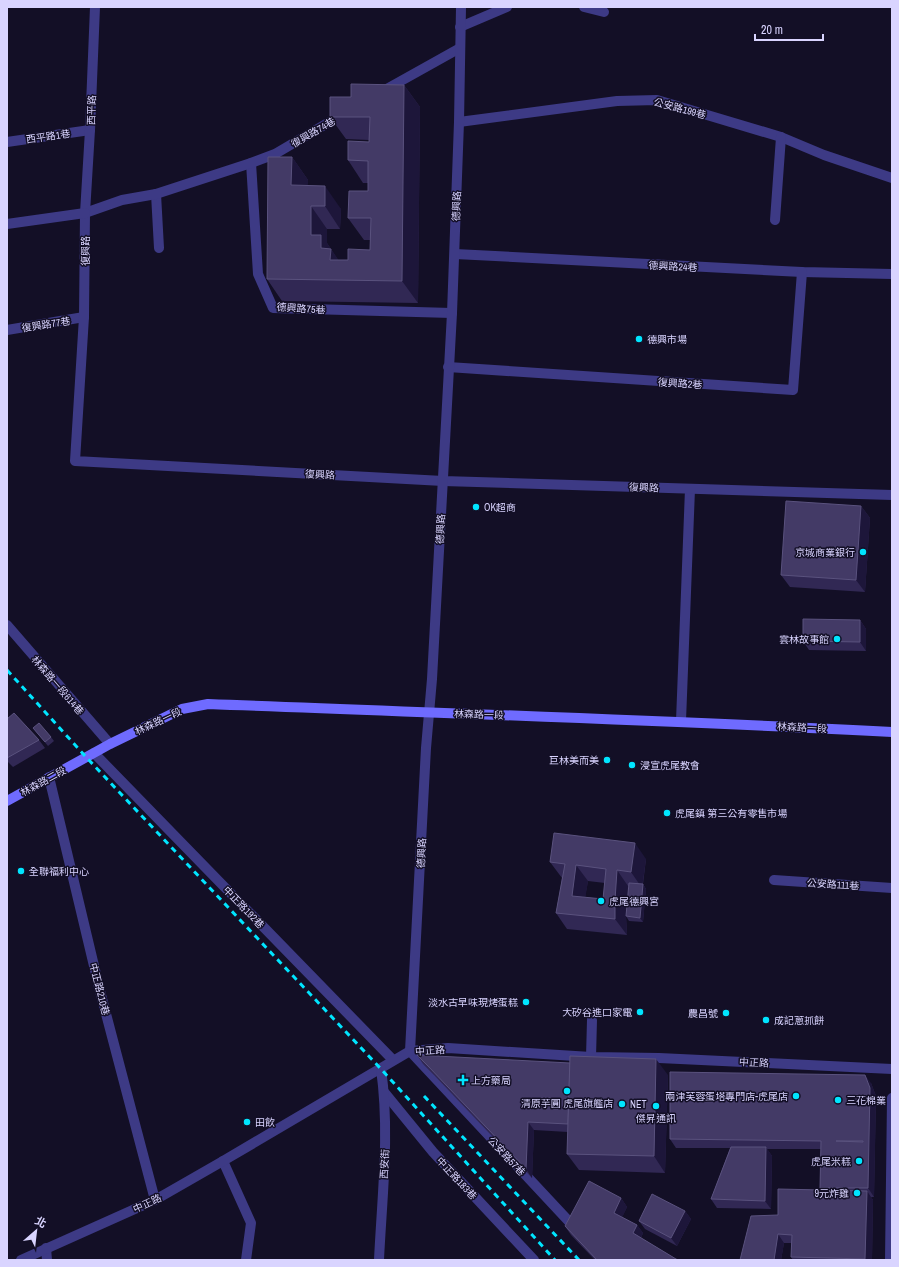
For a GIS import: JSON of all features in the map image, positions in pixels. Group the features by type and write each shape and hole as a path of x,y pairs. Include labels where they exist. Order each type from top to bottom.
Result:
{"main road":[{"name":"林森路一段","path":"78,762 110,744 182,709 208,704 681,721 892,732"},
{"name":"林森路二段","path":"7,801 78,762"}],"street":[{"name":"西平路","path":"85,213 95,7"},
{"name":"德興路","path":"410,1051 455,254 461,7"},
{"path":"460,27 507,7"},
{"path":"584,7 604,12"},
{"path":"374,97 460,48"},
{"name":"公安路199巷","path":"459,122 617,101 657,100 781,137 824,155 892,178"},
{"name":"復興路74巷","path":"85,213 122,200 156,194 275,154 354,108"},
{"name":"西平路1巷","path":"7,142 90,130"},
{"path":"775,220 781,137"},
{"name":"德興路75巷","path":"251,163 258,274 273,308 452,313"},
{"path":"156,194 159,248"},
{"path":"7,224 85,213"},
{"name":"復興路","path":"85,213 84,317 74,461 443,481 892,495"},
{"name":"德興路24巷","path":"455,254 802,272 892,274"},
{"name":"復興路2巷","path":"448,367 793,390 802,272"},
{"name":"復興路77巷","path":"7,330 84,317"},
{"path":"681,721 690,489"},
{"name":"林森路一段614巷","path":"7,625 110,744"},
{"name":"中正路192巷","path":"94,753 393,1060"},
{"name":"中正路210巷","path":"50,777 98,984 155,1200"},
{"name":"公安路111巷","path":"774,880 892,888"},
{"path":"591,1056 592,1020"},
{"name":"中正路","path":"21,1260 155,1200 223,1162 410,1051 448,1048 591,1056 892,1069"},
{"name":"公安路57巷","path":"410,1051 584,1238"},
{"name":"西安街","path":"378,1260 386,1132 381,1069"},
{"name":"中正路183巷","path":"384,1092 434,1152 534,1260"},
{"path":"890,1260 892,1098"},
{"path":"223,1162 251,1223 246,1260"},
{"path":"46,1248 47,1260"}],"building":[{"path":"351,84 404,85 402,281 267,279 268,157 292,157 291,185 325,186 325,206 311,206 311,235 321,235 321,248 331,249 330,260 348,260 348,249 370,250 371,218 348,218 349,191 368,191 368,161 348,160 348,141 369,142 370,117 330,117 330,97 351,97"},
{"path":"786,501 861,506 856,580 781,575"},
{"path":"803,619 860,620 860,642 803,641"},
{"path":"14,713 39,740 7,758 7,719"},
{"path":"39,723 51,737 45,742 33,728"},
{"path":"554,833 635,843 631,872 617,870 615,919 556,913 565,864 550,862","holes":["576,865 606,869 603,899 572,896"]},
{"path":"629,883 643,884 640,918 626,916"},
{"path":"417,1055 570,1063 568,1124 528,1122 526,1169"},
{"path":"570,1056 656,1059 654,1156 567,1154"},
{"path":"670,1072 865,1075 870,1088 868,1188 820,1188 821,1141 670,1139","holes":["836,1141 863,1141 863,1142"]},
{"path":"731,1147 766,1147 765,1201 711,1199"},
{"path":"589,1181 621,1198 614,1213 637,1225 633,1233 678,1260 597,1260 565,1226"},
{"path":"778,1189 867,1191 865,1259 791,1257 792,1235 778,1234 774,1260 740,1260 751,1216 778,1215"},
{"path":"652,1194 685,1211 671,1238 639,1221"}],"railway":[{"path":"7,670 86,757 381,1069 555,1260"},
{"path":"424,1096 579,1260"}],"place":[{"name":"德興市場","path":"639,339"},
{"name":"OK超商","path":"476,507"},
{"name":"京城商業銀行","path":"863,552"},
{"name":"雲林故事館","path":"837,639"},
{"name":"巨林美而美","path":"607,760"},
{"name":"浸宣虎尾教會","path":"632,765"},
{"name":"虎尾鎮 第三公有零售市場","path":"667,813"},
{"name":"全聯福利中心","path":"21,871"},
{"name":"虎尾德興宮","path":"601,901"},
{"name":"淡水古早味現烤蛋糕","path":"526,1002"},
{"name":"大矽谷進口家電","path":"640,1012"},
{"name":"農昌號","path":"726,1013"},
{"name":"成記蔥抓餅","path":"766,1020"},
{"name":"上方藥局","path":"463,1080"},
{"name":"清原芋圓 虎尾旗艦店","path":"567,1091"},
{"name":"兩津芙蓉蛋塔專門店-虎尾店","path":"796,1096"},
{"name":"三花棉業","path":"838,1100"},
{"name":"NET","path":"622,1104"},
{"name":"傑昇通訊","path":"656,1106"},
{"name":"田飲","path":"247,1122"},
{"name":"虎尾米糕","path":"859,1161"},
{"name":"9元炸雞","path":"857,1193"}]}
